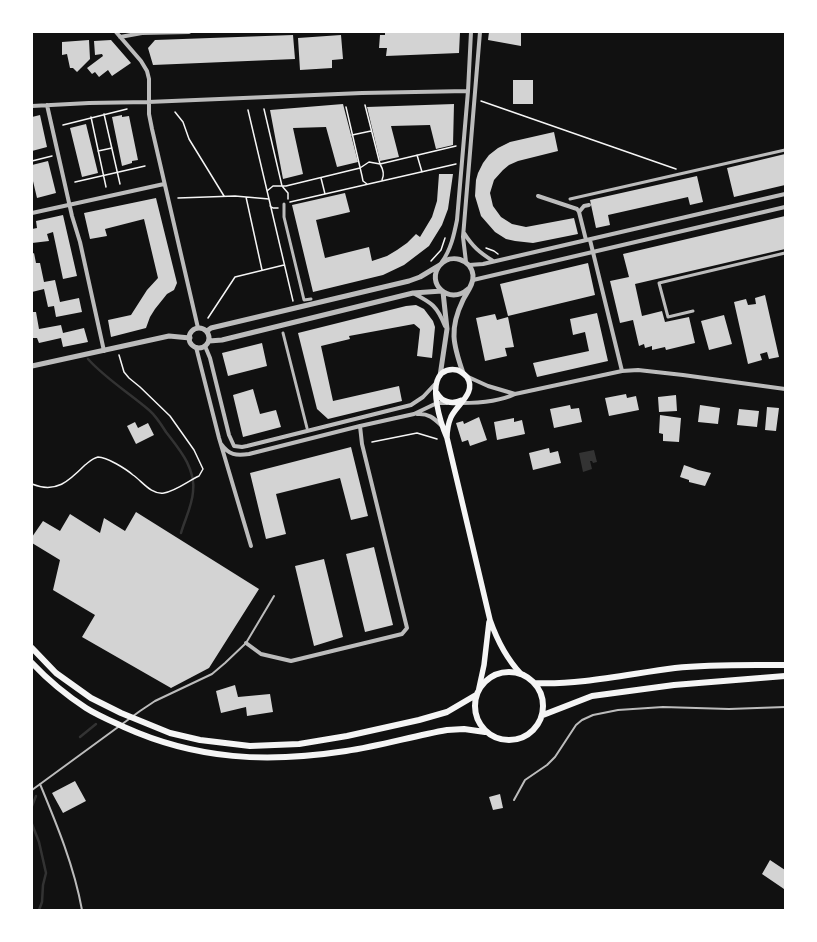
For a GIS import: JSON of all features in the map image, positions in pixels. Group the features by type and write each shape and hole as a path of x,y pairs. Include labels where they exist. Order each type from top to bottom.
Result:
{"main road":[{"path":"32,663 50,682 86,708 165,744 200,752 242,758 288,758 347,751 447,730 464,729 485,732 495,738 507,741 519,740 530,734 538,726 543,715 544,703 541,692 534,683 521,674 512,664 497,640 490,620 447,438 442,427 437,403 438,379 444,372 454,370 465,374 470,385 469,390 457,402 448,423 447,438"},
{"path":"437,392 442,399 457,402"},
{"path":"485,732 477,721 474,708 476,695 479,688 490,620"},
{"path":"32,648 56,673 91,698 121,713 170,733 200,740 250,746 299,744 348,736 448,712 476,695"},
{"path":"534,683 564,683 676,668 729,665 785,665"},
{"path":"479,688 487,679 498,674 510,672 521,674"},
{"path":"543,715 592,696 674,684 785,676"}],"street":[{"path":"116,32 147,70 149,79 148,102 152,129 198,328"},
{"path":"120,37 142,34 188,32"},
{"path":"468,289 459,295 448,295 438,286 436,276 450,249 455,232 468,91 471,32"},
{"path":"480,32 463,233 463,246 467,263 473,275 473,280 461,304 455,322 453,338 455,349 465,374 488,386 515,394"},
{"path":"32,106 362,93 468,91"},
{"path":"47,105 81,246 104,351"},
{"path":"570,199 785,150"},
{"path":"32,213 164,184"},
{"path":"207,331 210,328 409,281 420,277 451,259 457,259 467,263 493,261 785,194"},
{"path":"538,196 577,209 579,212 593,252 622,371"},
{"path":"284,204 284,216 304,300 311,299"},
{"path":"579,212 584,206 589,205"},
{"path":"473,280 785,207"},
{"path":"463,233 470,244 493,261"},
{"path":"693,311 668,318 659,283 785,253"},
{"path":"196,347 201,347 222,340 413,293 443,291"},
{"path":"251,546 221,444 196,347 192,344 190,338 191,332 198,328 203,328 207,331 209,336 207,344 210,358 231,442 234,446 238,447 248,446 411,405 423,398 438,379 447,329 443,291"},
{"path":"413,293 428,301 436,308 447,329"},
{"path":"283,333 307,428"},
{"path":"32,360 33,366 169,336 190,338"},
{"path":"414,414 437,403 485,402 622,371 652,371 785,389"},
{"path":"221,444 225,450 232,455 239,456 414,414 431,416 442,427"},
{"path":"246,643 261,654 291,661 402,634 407,628 362,444 360,426"}],"lane":[{"path":"32,790 155,701 212,674 246,643 274,596"},
{"path":"514,800 525,780 547,765 555,757 576,725 592,715 618,710 663,707 729,709 785,707"},
{"path":"40,784 73,870 82,910"}],"path":[{"path":"481,101 686,172"},
{"path":"365,105 384,176 382,181"},
{"path":"346,107 363,181 367,184"},
{"path":"63,125 132,108"},
{"path":"264,109 282,186 288,193 288,200 284,204"},
{"path":"248,110 293,301"},
{"path":"175,112 184,122 189,139 224,196"},
{"path":"104,114 120,184"},
{"path":"91,117 106,187"},
{"path":"352,135 371,131"},
{"path":"267,190 276,185 282,186 360,168 369,162 380,164 463,145"},
{"path":"98,151 112,148"},
{"path":"417,155 422,172"},
{"path":"32,161 52,156"},
{"path":"270,206 276,208 284,204 325,194 367,184 375,184 382,181 461,163"},
{"path":"75,182 146,166"},
{"path":"321,178 325,194"},
{"path":"178,198 224,196 269,199"},
{"path":"246,197 262,270"},
{"path":"208,318 235,277 284,265"},
{"path":"32,484 39,487 48,488 64,484 89,462 98,457 105,458 132,474 152,491 158,493 171,491 199,476 204,469 194,450 170,416 129,378 124,372 119,353 114,354 112,349"},
{"path":"372,442 410,433 417,433 438,440"}],"shaded area":[{"path":"594,450 597,462 593,463 590,461 592,469 583,472 579,453"}],"building":[{"path":"385,32 460,32 459,53 386,56 387,48 379,48 380,35 385,35"},
{"path":"489,32 521,32 521,46 488,40"},
{"path":"293,35 295,59 153,65 148,48 155,40"},
{"path":"341,35 343,59 332,60 332,68 300,70 298,38"},
{"path":"89,40 90,59 77,72 73,68 70,68 67,54 62,55 62,42"},
{"path":"111,40 131,63 112,76 108,70 99,77 95,72 92,74 87,68 103,56 102,54 95,55 94,41"},
{"path":"513,80 533,80 533,104 513,104"},
{"path":"343,104 358,162 337,167 326,127 293,128 303,174 283,179 270,110"},
{"path":"454,104 453,145 436,149 430,125 391,126 399,157 380,161 367,107"},
{"path":"40,115 47,147 32,151 32,117"},
{"path":"122,115 122,117 129,116 138,160 122,166 112,117"},
{"path":"86,124 98,173 82,177 70,128"},
{"path":"554,132 558,151 518,161 509,165 494,180 490,193 493,206 501,217 512,224 526,227 574,218 578,234 533,243 506,239 495,232 481,216 475,196 478,173 489,155 498,148 510,142"},
{"path":"785,154 785,185 734,197 727,168"},
{"path":"48,161 56,193 37,198 32,177 32,165"},
{"path":"439,174 453,174 448,209 442,225 429,246 404,265 383,275 313,292 292,205 345,193 350,212 316,220 325,258 369,247 372,261 387,256 397,250 416,234 420,237 432,217 437,201"},
{"path":"697,176 703,202 690,205 688,197 608,215 610,225 596,228 590,200"},
{"path":"156,198 177,283 174,290 167,294 155,309 146,328 111,337 108,320 131,315 147,290 158,278 144,219 105,229 107,236 90,239 84,213"},
{"path":"63,215 77,276 63,279 53,232 47,234 49,241 32,243 32,229 37,228 36,221"},
{"path":"785,216 785,249 635,284 642,316 662,311 665,322 689,317 695,343 666,350 665,347 652,350 652,346 645,348 644,344 639,346 633,320 620,323 610,281 629,277 623,254"},
{"path":"34,253 36,263 40,263 44,282 55,280 60,302 79,298 82,312 56,317 54,306 48,307 44,289 32,292 32,254"},
{"path":"588,263 595,295 508,316 500,284"},
{"path":"765,295 779,357 769,359 767,352 760,354 762,360 748,364 734,302 746,299 748,305 756,304 755,298"},
{"path":"416,305 424,309 433,321 435,327 432,358 417,356 420,329 414,324 349,336 350,339 321,346 333,401 399,386 402,401 328,419 317,409 298,333 406,306"},
{"path":"32,312 36,312 39,329 61,325 63,333 84,328 88,342 63,347 61,338 39,343 37,338 32,338"},
{"path":"597,313 608,361 537,377 533,363 589,351 585,332 573,335 570,319"},
{"path":"495,314 497,320 508,317 514,347 505,348 507,356 485,361 476,318"},
{"path":"724,315 732,344 709,350 701,321"},
{"path":"262,343 267,366 228,376 222,353"},
{"path":"253,389 260,414 276,410 281,427 243,437 233,395"},
{"path":"626,394 627,398 636,396 639,410 609,416 605,398"},
{"path":"676,395 677,411 659,412 658,397"},
{"path":"570,405 571,409 579,408 582,422 554,428 550,409"},
{"path":"700,405 720,408 718,424 698,422"},
{"path":"767,407 779,408 776,431 765,430"},
{"path":"739,409 759,411 757,427 737,425"},
{"path":"660,415 681,418 679,442 663,441 663,434 659,433"},
{"path":"479,417 487,440 470,446 468,440 462,442 456,423 463,421 464,424"},
{"path":"514,418 514,422 522,420 525,434 497,440 494,422"},
{"path":"135,422 138,428 148,423 154,435 136,444 127,426"},
{"path":"351,447 368,516 351,520 340,478 276,494 286,534 266,539 250,473"},
{"path":"549,448 550,453 558,451 561,463 533,470 529,453"},
{"path":"684,465 711,473 705,486 689,482 689,480 680,477"},
{"path":"136,512 259,589 209,668 171,688 82,637 95,615 53,590 60,560 32,543 32,537 43,521 60,531 70,514 100,533 104,518 125,531"},
{"path":"374,547 393,625 365,632 346,554"},
{"path":"324,559 343,637 314,646 295,566"},
{"path":"235,685 238,697 270,694 273,712 247,716 246,707 221,713 216,691"},
{"path":"75,781 86,801 63,813 52,793"},
{"path":"500,794 503,808 493,810 489,797"},
{"path":"770,860 785,870 784,889 762,874"}],"waterway":[{"path":"88,359 110,379 152,412 186,459 192,475 193,492 190,507 181,533"},
{"path":"80,737 96,724"},
{"path":"32,806 36,796"},
{"path":"32,824 39,842 46,873 43,885 42,902 39,910"}]}
